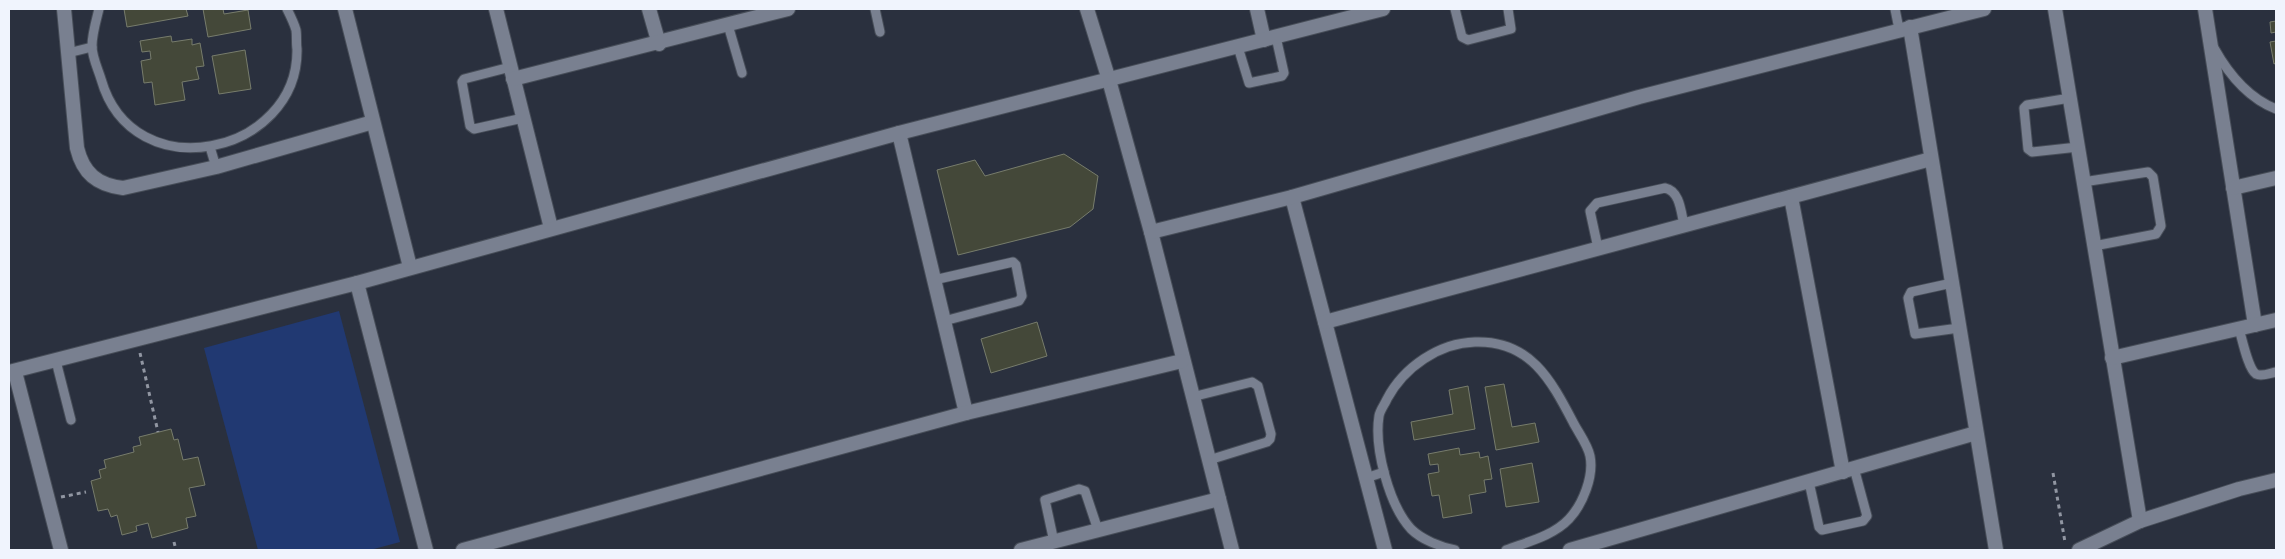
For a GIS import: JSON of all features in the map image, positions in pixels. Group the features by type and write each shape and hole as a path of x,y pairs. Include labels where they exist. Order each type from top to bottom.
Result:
{"street":[{"path":"64,9 77,148 80,161 87,172 97,181 110,186 123,188 216,167 373,122"},
{"path":"345,9 410,267"},
{"path":"496,9 551,228"},
{"path":"649,9 658,44"},
{"path":"512,73 658,44 788,9"},
{"path":"1087,9 1109,80 1151,232 1182,361 1232,550"},
{"path":"1257,9 1270,39"},
{"path":"61,550 12,372 357,282 899,133 1383,9"},
{"path":"1151,232 1292,197 1639,97 1904,28 1956,12 1984,9"},
{"path":"2055,9 2140,521"},
{"path":"2205,9 2254,325"},
{"path":"1904,28 1931,159 1996,550"},
{"path":"899,133 966,413"},
{"path":"1325,322 1931,159"},
{"path":"2233,188 2276,178"},
{"path":"1292,197 1385,550"},
{"path":"1791,197 1849,470"},
{"path":"357,282 426,550"},
{"path":"2112,358 2276,320"},
{"path":"463,550 966,413 1182,361"},
{"path":"1570,550 1976,434"},
{"path":"2079,550 2140,521 2239,489 2276,480"},
{"path":"1021,550 1219,500"}],"lane":[{"path":"98,9 92,47 104,91 114,111 128,127 147,140 176,148 210,147 243,136 272,115 288,92 297,66 296,30 287,9"},
{"path":"874,9 880,32"},
{"path":"1455,9 1462,37 1468,40 1509,31 1512,26 1508,9"},
{"path":"1895,9 1904,28"},
{"path":"728,25 742,73"},
{"path":"1238,47 1249,83 1282,76 1284,73 1270,39"},
{"path":"2210,39 2224,65 2242,88 2265,105 2276,109"},
{"path":"68,53 92,47"},
{"path":"512,73 462,82 470,126 474,129 523,118"},
{"path":"2070,98 2027,105 2024,108 2028,149 2032,152 2078,146"},
{"path":"210,147 216,167"},
{"path":"2083,182 2148,172 2153,177 2161,226 2159,231 2156,234 2094,246"},
{"path":"1598,248 1590,210 1597,203 1665,188 1672,190 1676,195 1684,226"},
{"path":"934,280 1013,262 1016,265 1022,296 1019,301 944,322"},
{"path":"1952,283 1911,292 1908,298 1915,334 1959,328"},
{"path":"2238,329 2251,368 2256,374 2265,375 2276,372"},
{"path":"1455,550 1438,546 1412,530 1390,495 1380,455 1379,414 1394,386 1416,363 1444,348 1475,342 1506,345 1523,353 1541,369 1559,396 1590,456 1590,478 1582,500 1569,519 1552,533 1531,546 1506,550"},
{"path":"56,361 71,420"},
{"path":"1192,397 1252,382 1258,386 1271,434 1267,442 1209,460"},
{"path":"1809,482 1819,527 1822,530 1863,521 1867,516 1849,470"},
{"path":"1366,478 1384,472"},
{"path":"1054,542 1045,500 1079,489 1085,491 1098,530"}],"path":[{"path":"137,340 158,432"},
{"path":"2053,473 2067,550"},
{"path":"48,500 86,492"},
{"path":"174,542 176,550"}],"shaded area":[{"path":"339,311 400,542 370,550 258,550 204,348"}],"building":[{"path":"124,9 186,9 188,16 127,27"},
{"path":"203,9 223,9 224,14 248,10 251,29 208,37"},
{"path":"2276,21 2276,32 2271,33 2270,22"},
{"path":"171,36 172,42 192,39 192,45 200,43 204,66 196,67 199,79 182,82 185,100 155,105 152,82 144,83 141,61 151,59 150,51 142,52 140,41"},
{"path":"2276,41 2276,63 2274,64 2270,42"},
{"path":"245,50 251,89 219,94 212,56"},
{"path":"1064,154 1098,176 1093,209 1070,227 958,255 937,170 975,160 985,176"},
{"path":"1037,322 1047,356 991,373 981,339"},
{"path":"1504,384 1512,427 1535,423 1539,442 1496,450 1485,387"},
{"path":"1468,386 1475,429 1414,440 1411,422 1453,414 1449,390"},
{"path":"171,429 174,440 178,439 183,460 198,457 205,485 189,488 196,516 186,518 188,528 152,538 148,523 136,526 137,531 122,535 117,515 111,517 108,509 98,511 91,481 101,478 99,470 106,468 104,460 134,452 133,447 141,445 139,437"},
{"path":"1459,448 1460,455 1479,452 1480,458 1488,456 1492,479 1484,480 1486,492 1469,495 1472,513 1443,518 1439,495 1432,496 1428,474 1439,472 1438,464 1430,465 1428,454"},
{"path":"1532,463 1539,502 1506,507 1500,469"}]}
